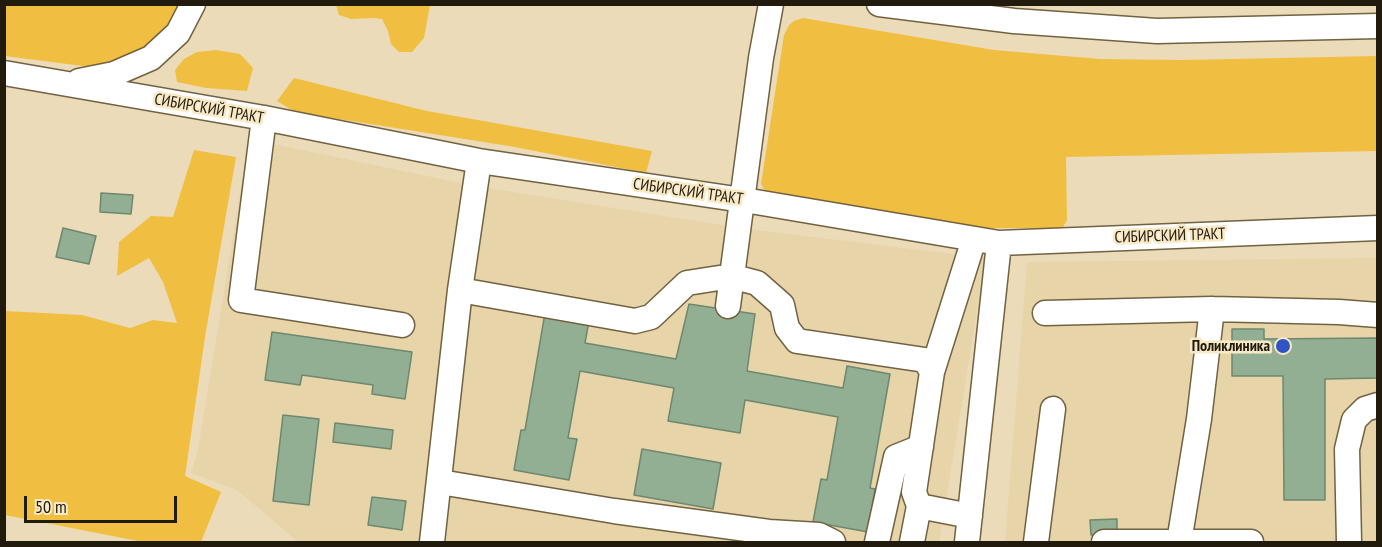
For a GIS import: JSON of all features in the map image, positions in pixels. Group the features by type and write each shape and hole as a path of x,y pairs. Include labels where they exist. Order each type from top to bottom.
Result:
{"street":[{"path":"65,84 114,74 151,58 178,33 193,4"},
{"path":"728,306 761,58 771,4"},
{"path":"879,4 1014,21 1157,31 1377,26"},
{"name":"СИБИРСКИЙ ТРАКТ","path":"4,73 264,118 479,161 743,200 999,243 1377,228"},
{"path":"264,118 241,300 402,325"},
{"path":"432,543 460,290 479,161"},
{"path":"912,543 919,506 914,492 932,372 974,239"},
{"path":"967,543 999,243"},
{"path":"460,290 635,321 651,317 687,283 732,278 758,283 782,305 787,328 798,341 925,360 932,372"},
{"path":"1179,542 1199,419 1212,309"},
{"path":"1045,313 1212,309 1377,315"},
{"path":"1349,543 1347,448 1354,420 1365,409 1377,405"},
{"path":"1036,543 1053,409"},
{"path":"878,543 896,457 921,447"},
{"path":"440,482 614,511 700,533 769,532 819,535 833,543"},
{"path":"919,506 970,516"},
{"path":"1104,543 1251,543"}],"shaded area":[{"path":"4,5 181,5 156,46 106,69 5,56"},
{"path":"336,5 430,5 424,38 412,52 399,52 391,44 382,19 351,19 339,15"},
{"path":"803,18 994,50 1100,59 1183,60 1377,56 1377,151 1066,157 1067,220 1063,227 1058,228 985,228 795,199 765,191 761,184 784,35 789,25"},
{"path":"216,50 240,54 253,68 247,91 206,88 177,82 175,70 184,59 197,52"},
{"path":"294,78 427,111 652,151 646,173 515,147 295,112 277,101"},
{"path":"249,139 475,186 740,228 986,258 939,542 298,542 237,490 191,473 198,450"},
{"path":"194,150 236,157 205,337 185,476 221,492 201,542 143,542 5,515 5,311 82,315 130,328 153,320 177,323 163,282 149,258 117,276 119,242 151,216 173,217"},
{"path":"1377,258 1377,542 1005,542 1027,262"}],"building":[{"path":"101,193 133,195 131,214 100,212"},
{"path":"63,228 96,236 89,264 56,257"},
{"path":"689,304 755,314 747,371 843,388 847,366 890,374 870,488 875,489 868,532 813,522 821,479 827,480 838,417 745,400 740,433 668,421 674,388 580,371 568,438 577,439 569,480 514,470 521,430 525,430 545,313 589,321 585,343 676,359"},
{"path":"1232,329 1264,329 1264,339 1378,338 1378,378 1325,379 1325,500 1284,500 1283,376 1232,376"},
{"path":"272,332 412,352 405,399 372,394 373,385 302,375 300,385 265,380"},
{"path":"283,415 319,419 309,505 273,501"},
{"path":"335,423 393,430 391,449 333,442"},
{"path":"642,449 721,463 713,509 634,495"},
{"path":"372,497 406,501 402,530 368,525"},
{"path":"1117,519 1117,535 1091,535 1090,520"}],"place":[{"name":"Поликлиника","path":"1283,346"}]}
